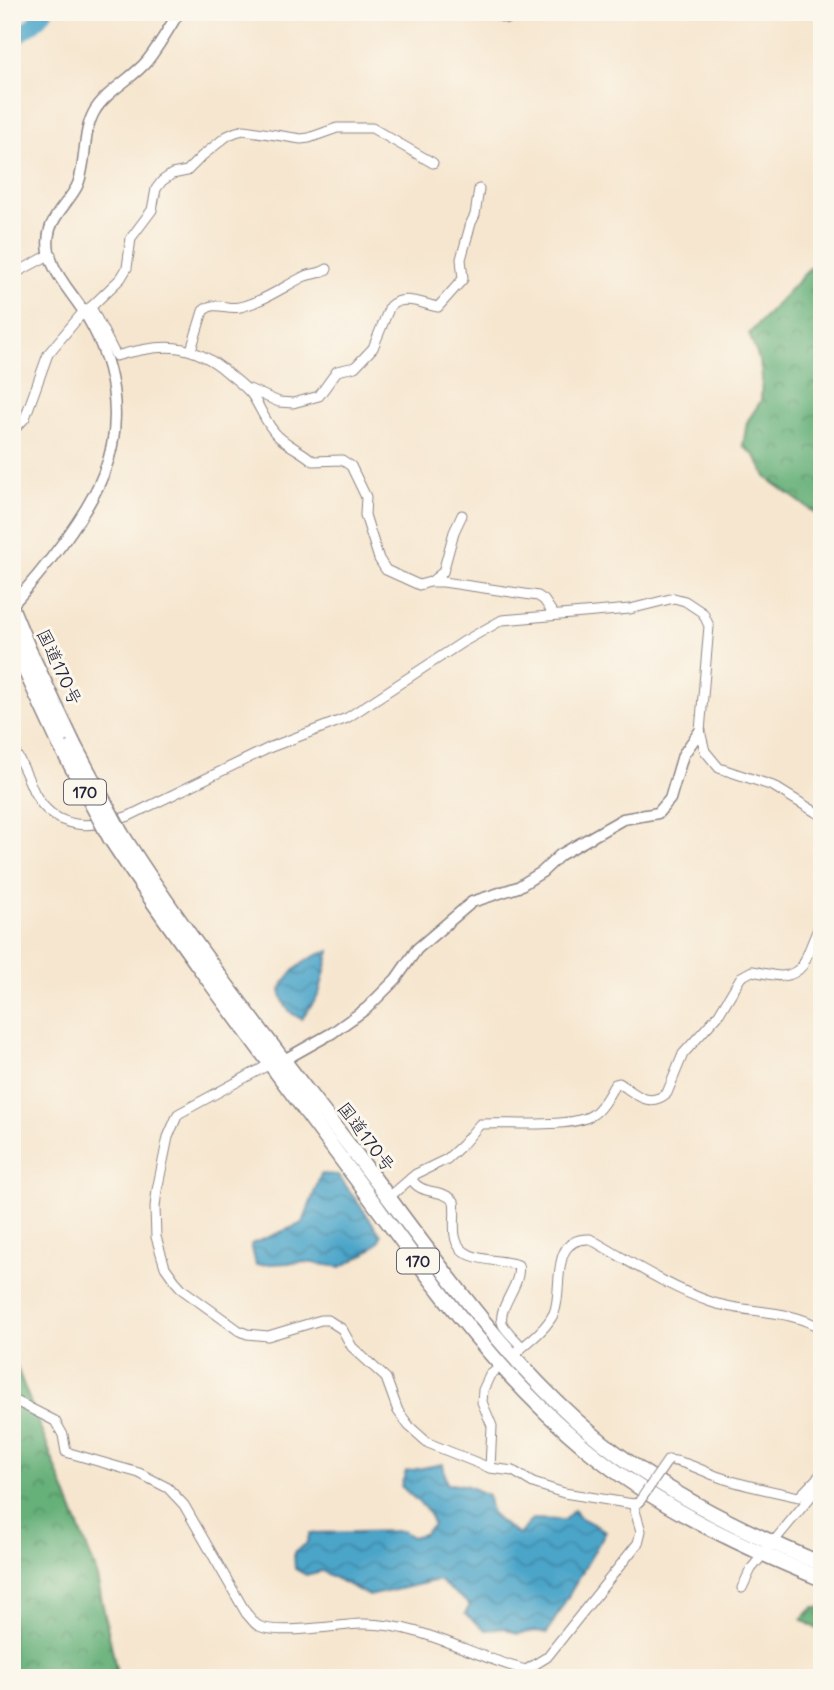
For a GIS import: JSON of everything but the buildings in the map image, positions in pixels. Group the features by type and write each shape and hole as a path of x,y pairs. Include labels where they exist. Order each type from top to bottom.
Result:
{"highway":[{"name":"国道170号","path":"12,607 67,745"},
{"name":"国道170号","path":"12,642 115,836 194,961 388,1198 466,1299 517,1351 578,1422 644,1472 748,1533 768,1549 822,1564"},
{"name":"国道170号","path":"277,1062 456,1313 523,1392 588,1450 663,1503 768,1549 822,1579"}],"street":[{"path":"179,12 147,61 95,110 87,130 78,185 50,229 54,268 87,309 116,356 147,347 164,346 191,351 210,359 245,387 278,402 293,403 319,396 337,372 355,367 373,348 394,302 400,299 438,307 464,279 461,259 475,215 479,189"},
{"path":"489,12 508,19"},
{"path":"12,432 25,418 48,354 87,309 121,278 127,268 131,238 152,210 156,190 162,181 172,174 187,171 227,136 244,130 309,138 337,128 372,128 433,163"},
{"path":"12,275 51,254"},
{"path":"191,351 202,311 206,307 243,306 289,286 303,276 327,270"},
{"path":"12,607 85,508 103,476 110,453 116,419 114,390 106,357 87,309"},
{"path":"245,387 278,436 313,461 342,460 351,466 366,497 365,515 379,559 386,570 419,584 430,582 538,596 554,615"},
{"path":"430,582 443,572 454,532 462,515"},
{"path":"12,748 35,794 54,816 81,825 110,822 128,816 271,747 347,718 463,642 502,620 630,609 674,598 685,601 703,613 709,625 700,731 705,751 719,768 773,786 822,816"},
{"path":"636,1503 575,1496 533,1483 513,1471 490,1468 428,1443 398,1411 386,1378 352,1347 342,1329 328,1320 268,1336 247,1334 237,1329 183,1290 165,1267 156,1237 155,1208 168,1137 178,1114 332,1033 367,1008 396,979 417,950 472,902 518,887 542,872 560,855 623,819 658,813 670,799 683,755 700,731"},
{"path":"388,1198 411,1178 447,1159 480,1124 532,1124 582,1119 597,1110 615,1084 619,1083 635,1096 647,1100 663,1097 683,1054 719,1014 741,977 752,971 775,977 798,971 822,919"},
{"path":"411,1178 420,1189 446,1195 454,1201 454,1235 461,1249 479,1257 518,1265 519,1275 501,1316 517,1351 546,1326 555,1310 558,1268 573,1242 581,1239 590,1239 652,1275 712,1302 785,1315 812,1322 822,1329"},
{"path":"490,1468 492,1426 482,1402 490,1375 500,1367"},
{"path":"12,1399 55,1422 63,1435 66,1452 139,1473 168,1488 184,1505 246,1613 257,1625 293,1629 362,1624 400,1627 438,1637 526,1670 547,1657 638,1543 641,1531 636,1503 668,1460 680,1461 747,1485 799,1497 822,1473"},
{"path":"742,1588 751,1569 822,1483"}],"green space":[{"path":"822,255 822,518 767,478 755,456 743,446 747,422 761,401 760,362 749,334"},
{"path":"12,1355 95,1568 118,1678 12,1678"},
{"path":"814,1607 822,1608 822,1632 801,1619"}],"water":[{"path":"330,951 319,994 302,1019 287,1008 280,991 288,977 300,965 314,956"},
{"path":"321,1174 338,1175 381,1235 379,1242 365,1254 341,1267 305,1262 256,1265 251,1244 303,1223"},
{"path":"443,1464 447,1484 465,1485 488,1495 494,1515 519,1535 532,1519 564,1520 574,1510 581,1518 606,1531 547,1633 536,1631 517,1634 505,1628 486,1630 465,1614 470,1605 438,1580 369,1596 322,1571 306,1575 295,1569 294,1552 306,1544 310,1533 402,1531 412,1537 423,1534 433,1525 429,1512 401,1486 406,1471"}],"waterway":[{"path":"12,40 33,25 45,12"}]}
